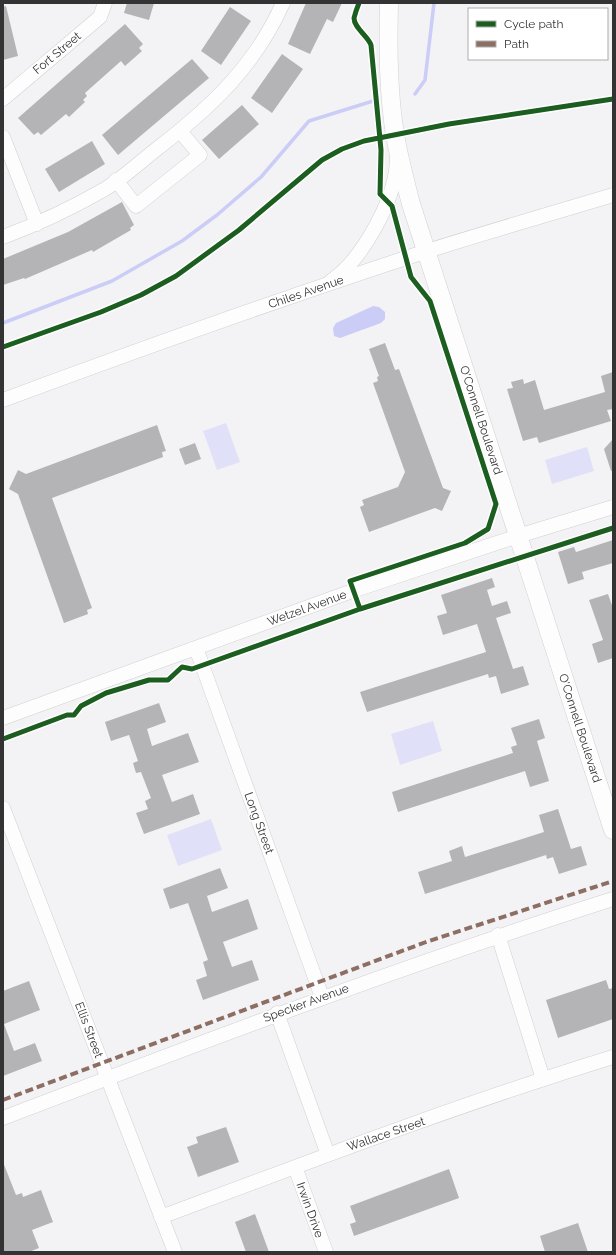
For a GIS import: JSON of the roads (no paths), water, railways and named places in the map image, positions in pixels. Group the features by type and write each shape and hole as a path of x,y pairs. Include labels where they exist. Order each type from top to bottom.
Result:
{"main road":[{"name":"O'Connell Boulevard","path":"389,3 388,60 397,144 411,204 613,830"}],"street":[{"name":"Fort Street","path":"3,99 100,17 105,3"},
{"path":"3,237 37,224 106,188 180,131 221,96 250,62 275,22 283,3"},
{"path":"116,180 136,206 200,155 180,131"},
{"path":"3,137 37,224"},
{"path":"322,287 344,269 378,223 386,207 395,179 397,144"},
{"name":"Chiles Avenue","path":"3,400 142,348 322,287 426,252 613,194"},
{"name":"Wetzel Avenue","path":"3,718 355,590 518,536 613,507"},
{"name":"Long Street","path":"196,648 322,997"},
{"name":"Ellis Street","path":"3,808 175,1252"},
{"name":"Specker Avenue","path":"3,1118 277,1013 498,935 613,899"},
{"path":"498,935 543,1079"},
{"path":"277,1013 328,1155"},
{"name":"Wallace Street","path":"162,1217 328,1155 543,1079 613,1057"},
{"name":"Irwin Drive","path":"295,1167 326,1252"}],"water":[{"path":"373,306 379,307 385,312 385,319 381,323 340,338 334,336 333,328 336,323"}],"waterway":[{"path":"415,94 425,80 434,3"},
{"path":"3,323 112,281 182,241 217,215 261,177 309,121 373,101"}]}
